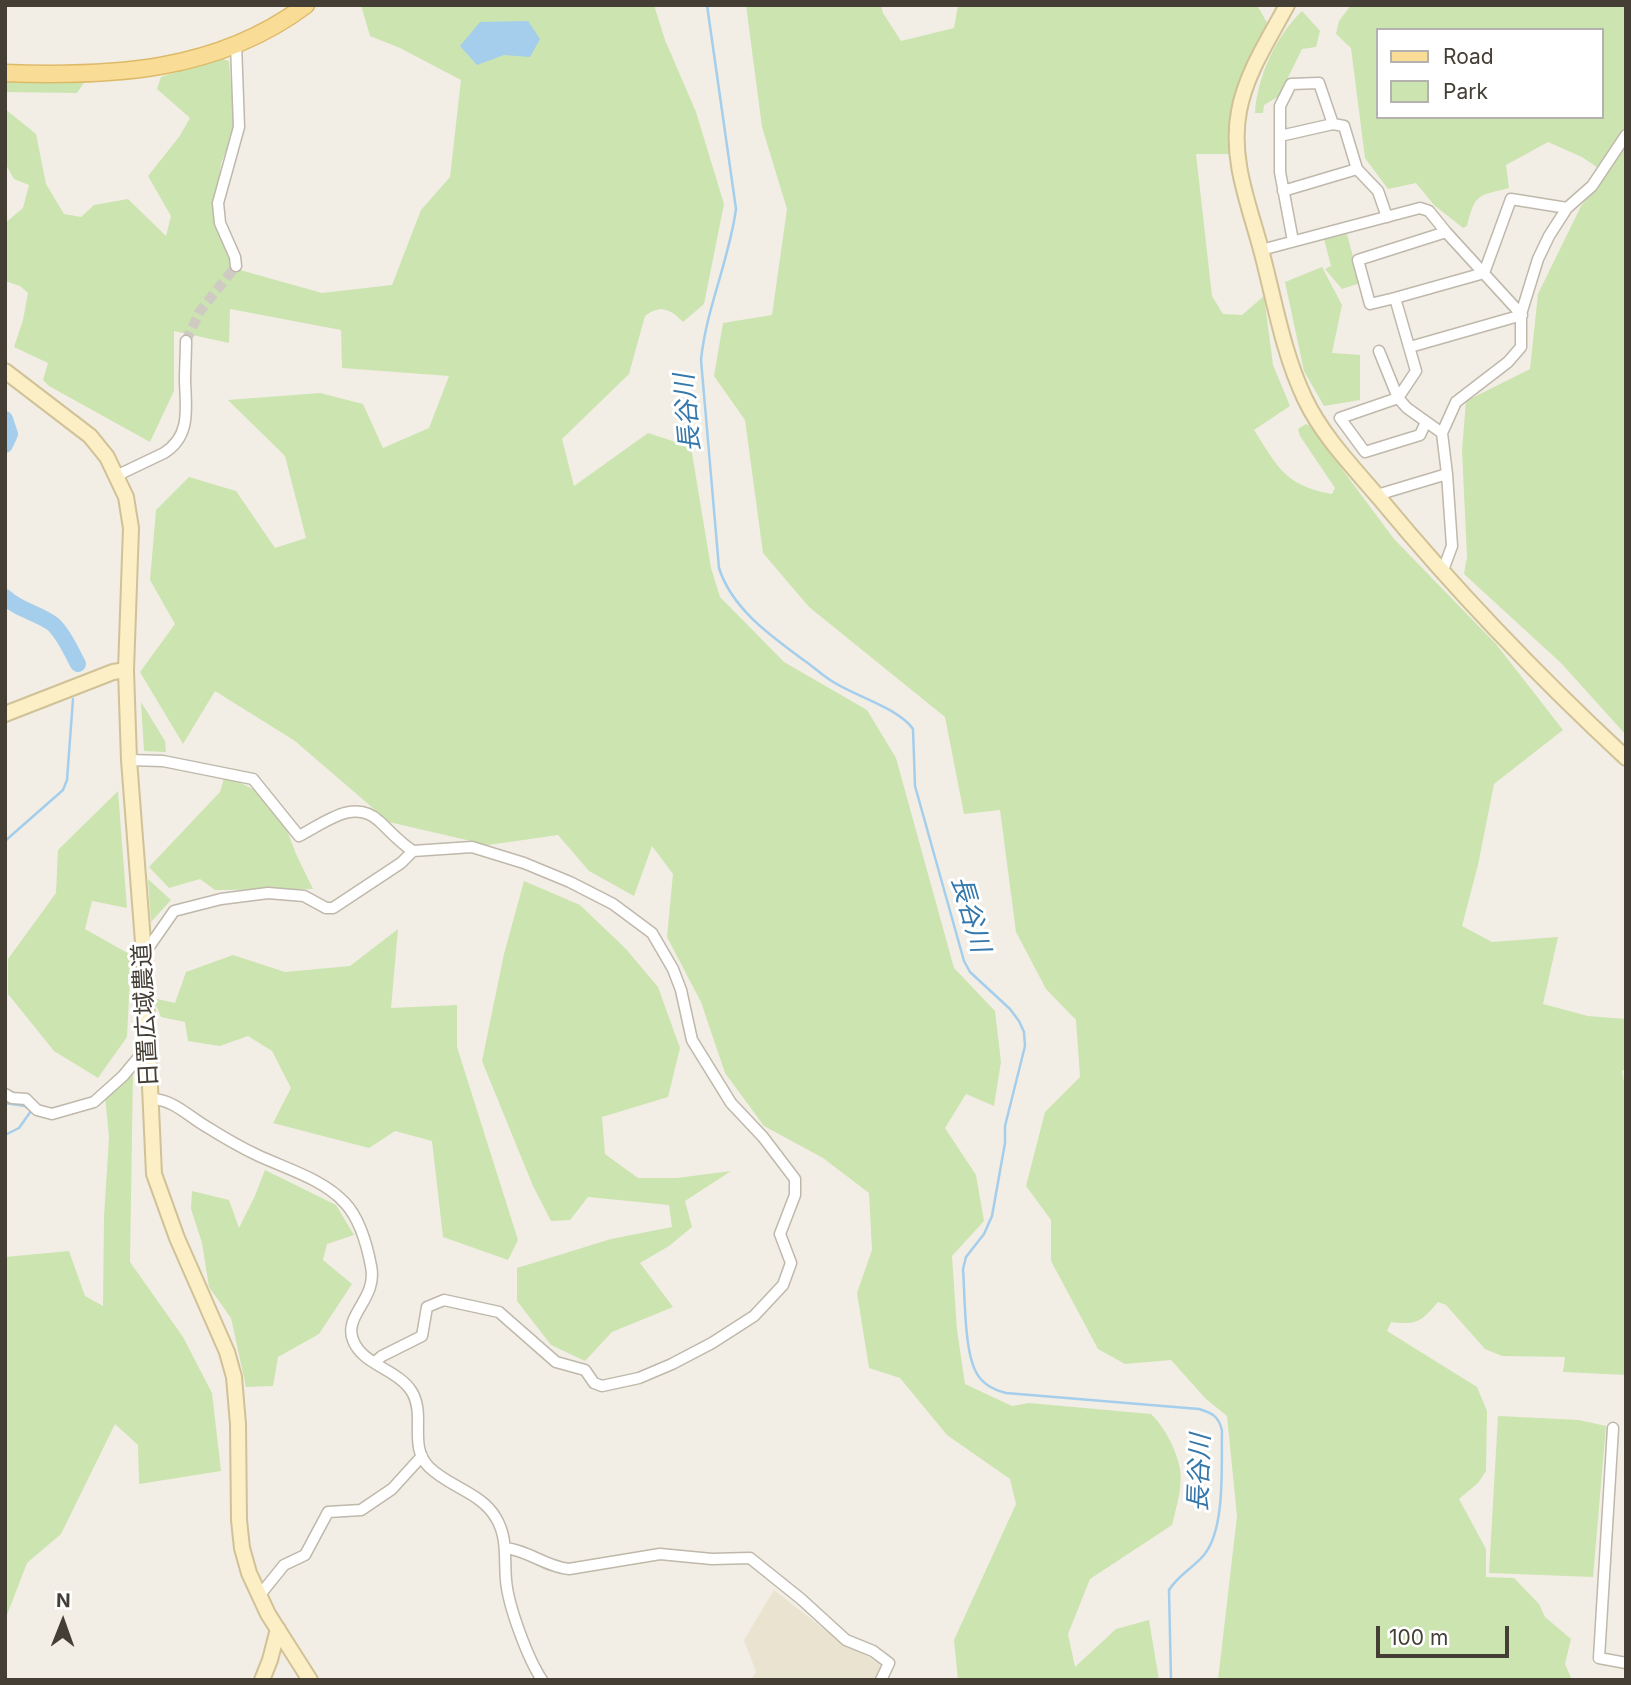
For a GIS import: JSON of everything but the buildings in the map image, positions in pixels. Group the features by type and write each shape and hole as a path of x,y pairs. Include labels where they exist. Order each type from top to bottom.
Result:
{"main road":[{"path":"5,73 81,75 133,72 178,62 236,44 268,29 306,5"}],"street":[{"path":"1287,5 1246,83 1237,127 1237,156 1276,311 1295,375 1305,398 1316,420 1347,461 1442,573 1538,674 1626,758"},
{"path":"236,44 239,127 218,203 220,223 235,257 236,266"},
{"path":"1293,241 1280,173 1280,106 1290,83 1319,83 1333,124"},
{"path":"1280,136 1333,124 1344,126 1357,169 1378,191 1387,217"},
{"path":"1442,573 1452,546 1442,433 1456,402 1508,362 1521,347 1521,314 1538,259 1567,208 1591,186 1626,135"},
{"path":"1283,191 1357,169"},
{"path":"1484,273 1511,199 1567,208"},
{"path":"1261,250 1420,208 1429,211 1521,314"},
{"path":"1446,232 1358,260 1370,304 1484,273"},
{"path":"1395,298 1416,371 1398,398 1340,418 1365,452 1420,435 1426,422"},
{"path":"1410,347 1521,314"},
{"path":"118,475 164,453 174,446 180,436 187,412 186,341"},
{"path":"1379,351 1398,398 1407,408 1442,433"},
{"name":"日置広域農道","path":"5,371 90,436 118,475 126,497 130,516 126,670 129,760 144,955 155,1174 161,1197 227,1352 234,1377 242,1548 259,1596 310,1680"},
{"path":"1377,495 1447,474"},
{"path":"5,714 113,672 126,670"},
{"path":"129,760 163,761 253,779 299,836 346,812 358,809 377,818 400,843 413,850 472,847 524,863 613,904 652,933 673,969 681,990 692,1040 731,1103 763,1137 795,1179 795,1195 780,1234 791,1263 783,1285 754,1316 712,1343 639,1378 602,1386 594,1383 585,1370 556,1362 499,1312 444,1300 428,1307 422,1336 375,1362"},
{"path":"144,955 174,911 221,899 268,893 304,896 326,908 333,908 401,863 413,850"},
{"path":"5,1094 26,1100 37,1110 52,1114 94,1102 123,1076 149,1045"},
{"path":"151,1099 167,1101 242,1147 328,1188 348,1206 364,1238 373,1277 369,1293 354,1317 351,1331 356,1346 405,1382 414,1397 418,1415 418,1446 422,1456 437,1474 489,1508 500,1525 505,1548 509,1599 530,1657 542,1680"},
{"path":"1613,1428 1599,1658 1626,1663"},
{"path":"259,1596 284,1565 305,1555 328,1512 361,1510 392,1489 422,1456"},
{"path":"505,1548 516,1549 556,1568 569,1569 660,1554 712,1559 750,1558 802,1599 846,1640 873,1651 889,1663 881,1680"},
{"path":"262,1680 278,1629"}],"shaded area":[{"path":"774,1590 820,1626 881,1665 875,1680 751,1680 756,1672 744,1640"}],"green space":[{"path":"361,5 654,5 665,40 696,112 724,204 704,304 683,322 674,314 660,309 645,316 629,374 562,439 574,486 648,433 691,447 711,568 720,597 784,662 867,710 896,758 954,968 995,1011 1001,1062 994,1106 966,1094 945,1128 976,1175 984,1221 952,1256 957,1330 965,1384 1012,1406 1029,1403 1151,1414 1165,1432 1176,1454 1181,1476 1172,1525 1090,1579 1068,1634 1075,1667 1116,1629 1149,1620 1159,1680 958,1680 954,1640 1016,1504 1010,1479 947,1435 900,1378 869,1368 857,1293 872,1250 869,1193 823,1158 764,1126 725,1073 701,1002 667,937 673,874 652,846 634,896 589,871 558,835 488,845 389,822 295,741 215,691 183,744 140,672 175,624 150,580 156,510 189,477 236,491 275,548 306,538 285,456 228,400 320,393 363,404 383,448 429,428 449,376 342,368 341,330 230,309 229,343 174,331 174,391 150,442 49,386 43,380 48,363 14,347 28,293 20,286 5,281 5,223 23,208 29,185 14,179 5,163 5,109 36,134 46,184 64,214 81,217 94,205 128,199 166,236 171,216 148,176 179,137 190,118 157,89 161,77 220,58 229,61 235,130 221,163 215,217 233,268 322,293 392,285 421,210 450,177 461,80 400,48 370,36"},
{"path":"746,5 881,5 883,13 901,41 954,28 958,5 1257,5 1269,26 1231,154 1196,154 1212,296 1223,314 1242,315 1264,296 1273,365 1290,406 1254,430 1284,473 1303,486 1332,494 1335,488 1300,436 1298,429 1306,424 1310,426 1394,539 1496,644 1563,730 1494,784 1478,865 1462,926 1492,942 1558,937 1543,1004 1588,1016 1626,1019 1626,1069 1622,1071 1626,1092 1626,1375 1563,1372 1565,1357 1502,1356 1485,1349 1446,1305 1438,1302 1418,1321 1391,1322 1387,1331 1477,1387 1487,1411 1486,1471 1478,1483 1459,1499 1486,1549 1486,1577 1514,1578 1539,1604 1545,1617 1571,1639 1565,1664 1572,1680 1218,1680 1237,1516 1227,1416 1206,1399 1171,1360 1125,1364 1098,1349 1051,1261 1051,1220 1026,1186 1045,1112 1080,1077 1076,1020 1046,989 1016,932 1000,810 964,814 945,717 809,607 763,553 745,420 714,376 723,323 772,315 787,209 762,127"},
{"path":"1351,5 1626,5 1626,735 1561,663 1464,574 1467,557 1462,450 1466,401 1530,369 1538,294 1581,206 1607,174 1582,157 1548,142 1506,165 1509,188 1479,198 1467,226 1463,228 1434,205 1416,183 1388,189 1365,158 1351,48 1336,34 1339,21"},
{"path":"1302,11 1320,31 1316,47 1302,49 1279,96 1264,105 1263,113 1255,113 1264,71 1284,32"},
{"path":"5,80 85,81 77,93 5,92"},
{"path":"1347,234 1360,283 1342,289 1325,269 1331,266 1324,239"},
{"path":"1322,267 1342,305 1332,353 1360,355 1360,400 1324,406 1304,371 1285,282"},
{"path":"141,702 165,741 166,752 144,751"},
{"path":"225,775 276,801 296,854 313,889 215,890 200,879 169,888 149,867 220,792"},
{"path":"118,791 127,908 92,901 85,929 131,955 127,1037 98,1078 54,1051 8,994 8,959 56,893 58,850"},
{"path":"148,879 171,900 151,922"},
{"path":"524,881 580,905 626,949 658,987 680,1048 668,1097 602,1117 605,1154 638,1178 677,1178 731,1171 685,1201 692,1227 669,1246 640,1263 673,1307 612,1332 585,1361 551,1345 517,1301 517,1268 611,1239 672,1227 669,1205 588,1197 570,1220 551,1221 533,1186 482,1061 504,954"},
{"path":"398,929 391,1008 457,1005 457,1047 518,1240 508,1260 443,1237 432,1141 395,1131 369,1148 273,1123 291,1088 272,1051 248,1036 220,1046 188,1041 185,1022 161,1017 153,998 175,1003 186,972 233,955 285,972 350,966"},
{"path":"133,1071 130,1262 183,1337 212,1393 221,1471 139,1484 138,1445 115,1424 61,1534 27,1563 7,1615 5,1257 69,1251 85,1296 103,1306 104,1217 109,1137 105,1096"},
{"path":"265,1170 336,1205 354,1235 327,1244 323,1260 352,1284 319,1334 278,1357 273,1386 246,1387 231,1318 209,1287 202,1243 191,1209 192,1191 229,1200 239,1228"},
{"path":"1498,1416 1579,1420 1606,1426 1593,1577 1489,1573"}],"water":[{"path":"528,21 540,39 530,57 504,55 477,65 460,46 480,22"}],"waterway":[{"name":"長谷川","path":"707,5 736,209 701,360 719,568 733,596 766,631 831,681 888,709 913,729 915,786 964,961 970,972 1010,1009 1024,1032 1025,1046 1005,1126 1005,1143 992,1216 984,1234 966,1257 963,1269 967,1337 976,1372 989,1386 1006,1393 1199,1409 1214,1416 1221,1426 1221,1496 1216,1529 1204,1555 1169,1590 1171,1680"},
{"path":"5,419 10,434 5,445"},
{"path":"5,597 54,625 78,664"},
{"path":"5,841 63,790 67,780 73,699"},
{"path":"5,1103 25,1106 31,1111 19,1128 5,1135"}],"tunnel":[{"path":"186,341 200,311 236,266"}]}
